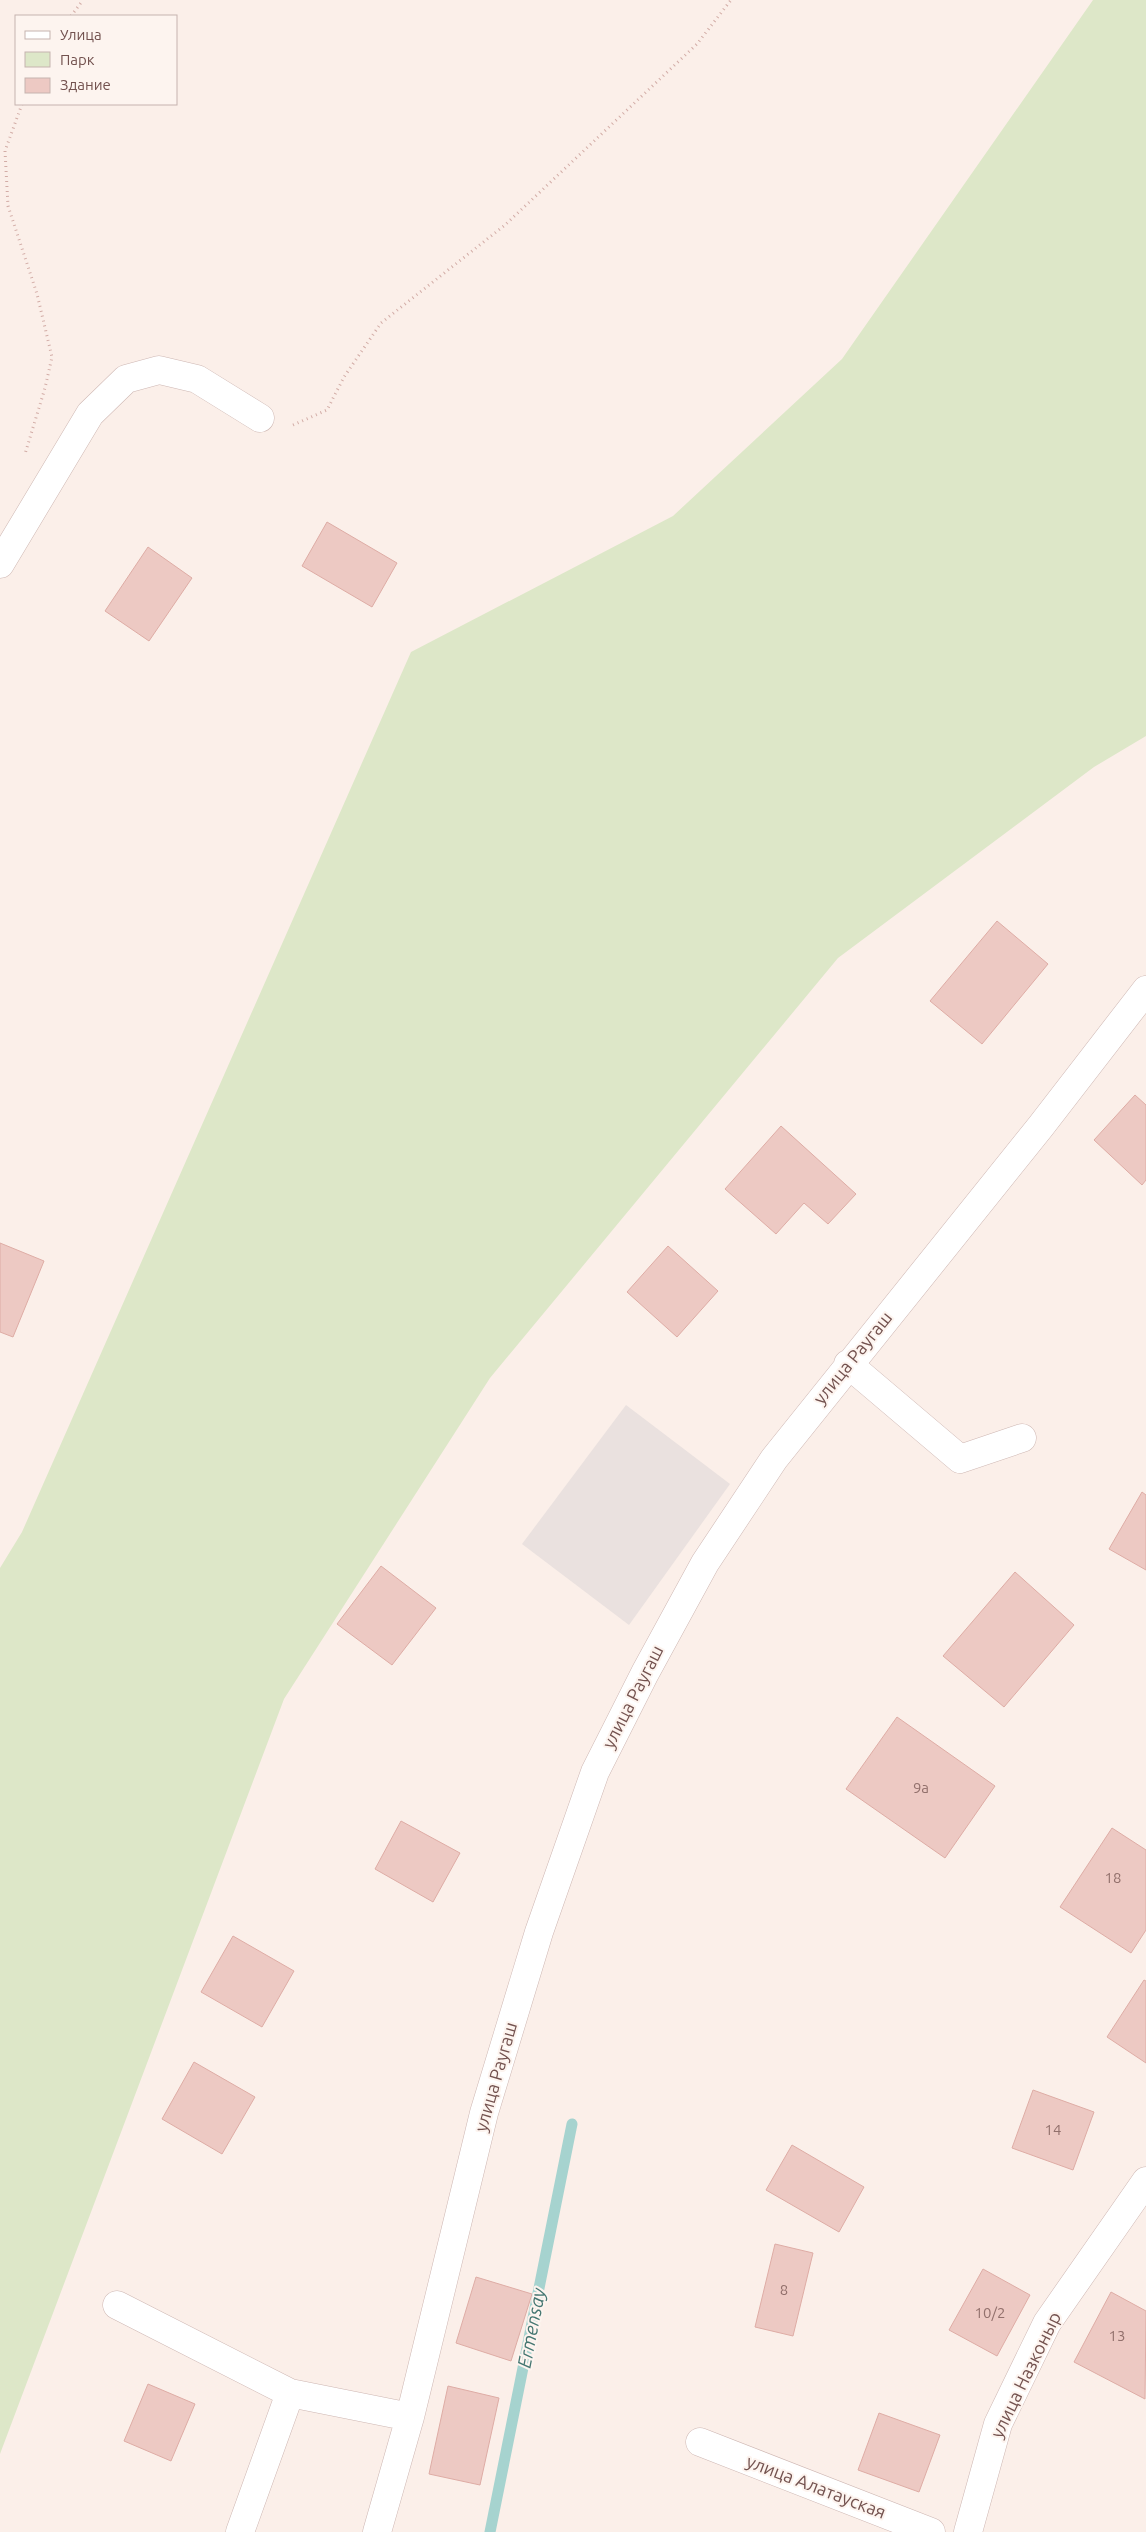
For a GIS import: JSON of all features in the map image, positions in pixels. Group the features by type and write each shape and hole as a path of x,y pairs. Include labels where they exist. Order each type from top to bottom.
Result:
{"street":[{"path":"0,564 90,414 126,379 159,370 197,379 260,418"},
{"name":"улица Раугаш","path":"378,2532 410,2417 484,2113 539,1932 595,1772 645,1673 705,1563 774,1459 848,1364 1041,1126 1146,990"},
{"path":"848,1364 960,1459 1022,1438"},
{"name":"улица Назконыр","path":"968,2532 998,2424 1047,2323 1146,2181"},
{"path":"117,2305 290,2393 410,2417"},
{"path":"240,2532 290,2393"},
{"name":"улица Алатауская","path":"700,2442 931,2532"}],"path":[{"path":"72,15 83,0"},
{"path":"260,418 294,425 327,410 344,377 381,323 505,225 697,44 731,0"},
{"path":"22,105 5,151 8,206 37,294 52,357 45,388 22,461"}],"shaded area":[{"path":"626,1405 730,1484 629,1625 522,1544"}],"green space":[{"path":"1093,0 1146,0 1146,736 1094,767 838,958 490,1378 284,1699 0,2454 0,1568 22,1532 411,652 673,516 842,359"}],"building":[{"path":"327,522 397,563 372,607 302,566"},
{"path":"148,547 192,578 149,641 105,611"},
{"path":"997,921 1048,964 982,1044 930,1001"},
{"path":"1135,1095 1146,1105 1146,1180 1142,1185 1094,1140"},
{"path":"781,1126 856,1194 828,1224 804,1203 776,1234 725,1189"},
{"path":"0,1243 44,1261 13,1337 0,1332"},
{"path":"668,1246 718,1291 677,1337 627,1292"},
{"path":"1142,1492 1146,1495 1146,1570 1109,1549"},
{"path":"381,1566 436,1608 392,1665 337,1624"},
{"path":"1015,1572 1074,1625 1004,1707 943,1656"},
{"path":"897,1717 995,1786 945,1858 846,1789"},
{"path":"401,1821 460,1853 433,1902 375,1869"},
{"path":"1112,1828 1146,1850 1146,1930 1131,1953 1060,1907"},
{"path":"233,1936 294,1971 262,2027 201,1992"},
{"path":"1144,1980 1146,1981 1146,2063 1107,2037"},
{"path":"194,2062 255,2097 222,2154 162,2119"},
{"path":"1033,2090 1094,2112 1073,2170 1012,2148"},
{"path":"792,2145 864,2187 839,2232 766,2190"},
{"path":"775,2244 813,2253 793,2336 755,2327"},
{"path":"983,2269 1030,2295 997,2356 949,2330"},
{"path":"476,2277 532,2294 511,2361 456,2343"},
{"path":"1111,2292 1146,2311 1145,2399 1074,2362"},
{"path":"148,2384 195,2404 171,2461 124,2441"},
{"path":"448,2386 499,2398 480,2485 429,2474"},
{"path":"879,2413 940,2435 919,2492 858,2470"}],"waterway":[{"name":"Ermensay","path":"490,2532 572,2124"}]}
